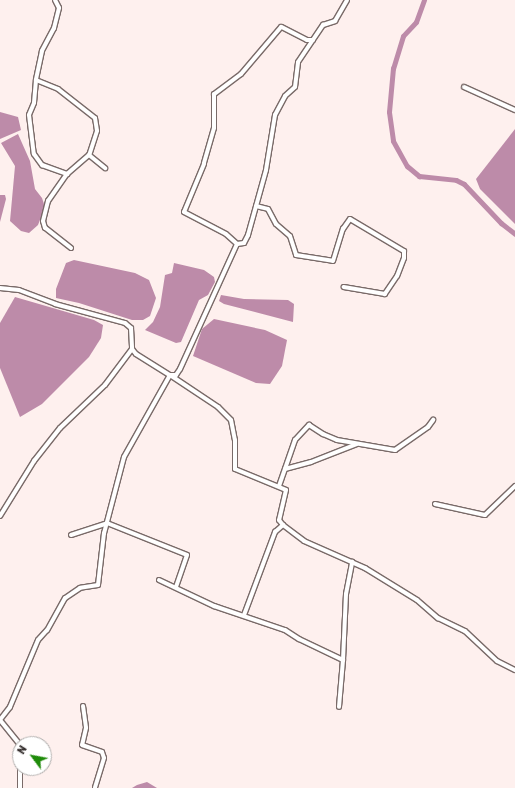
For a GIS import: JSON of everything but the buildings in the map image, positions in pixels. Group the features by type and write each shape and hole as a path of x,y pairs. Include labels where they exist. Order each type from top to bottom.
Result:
{"street":[{"path":"56,0 59,8 54,28 42,50 36,80 34,103 29,115 34,154 42,165 67,174"},
{"path":"237,244 244,243 248,235 266,170 275,115 285,96 295,87 298,62 323,25 335,22 347,0"},
{"path":"237,244 226,234 184,212 204,164 214,128 214,94 242,74 281,27 307,40 313,40"},
{"path":"36,80 58,89 95,118 97,131 89,155 67,174 48,201 44,221 45,228 71,248"},
{"path":"464,88 515,110"},
{"path":"89,155 105,168"},
{"path":"256,206 268,209 276,224 290,236 296,255 333,261 343,229 350,219 404,251 404,258 397,276 383,295 375,290 344,287"},
{"path":"170,375 176,375 180,369 237,244"},
{"path":"0,288 19,290 55,304 125,323 131,328 132,349 136,354 218,407 231,420 235,440 235,469 278,486 287,492 280,516 283,525 304,541 352,562 418,600 438,618 465,631 494,660 515,670"},
{"path":"0,516 47,444 60,428 105,385 132,349"},
{"path":"13,736 0,720 10,707 38,640 47,630 65,598 80,588 98,585 107,523 124,457 170,375"},
{"path":"278,486 295,440 304,434 309,425 322,434 358,444 395,450 428,427 433,420"},
{"path":"285,469 311,462 358,444"},
{"path":"435,504 485,515 515,486"},
{"path":"71,535 107,523 186,555 176,587"},
{"path":"244,615 275,532 283,525"},
{"path":"339,707 346,594 352,562"},
{"path":"160,580 214,606 285,630 299,639 343,660"},
{"path":"83,706 86,728 82,745 102,752 104,758 95,788"},
{"path":"20,776 20,788"}],"shaded area":[{"path":"0,112 18,117 21,130 0,139"},
{"path":"515,129 515,224 480,189 476,179"},
{"path":"18,134 30,161 35,189 42,198 45,207 38,225 29,233 21,231 10,221 15,166 1,143"},
{"path":"0,195 5,195 6,199 0,222"},
{"path":"74,260 135,273 149,280 156,298 150,316 143,320 132,320 79,303 56,298 56,289 66,263"},
{"path":"174,263 204,270 214,277 215,282 208,295 199,300 181,342 176,343 145,330 153,322 160,307 165,275 172,273"},
{"path":"221,295 244,299 288,300 294,304 293,322 224,304 219,301"},
{"path":"15,297 94,320 103,325 101,338 89,357 42,404 20,417 0,368 0,323"},
{"path":"214,319 265,330 287,340 282,366 270,384 256,383 193,356 202,329"},
{"path":"147,782 157,788 132,788 137,785"}],"waterway":[{"path":"424,0 416,22 403,36 393,68 389,112 393,141 407,166 419,176 456,180 464,184 501,223 515,234"}]}
